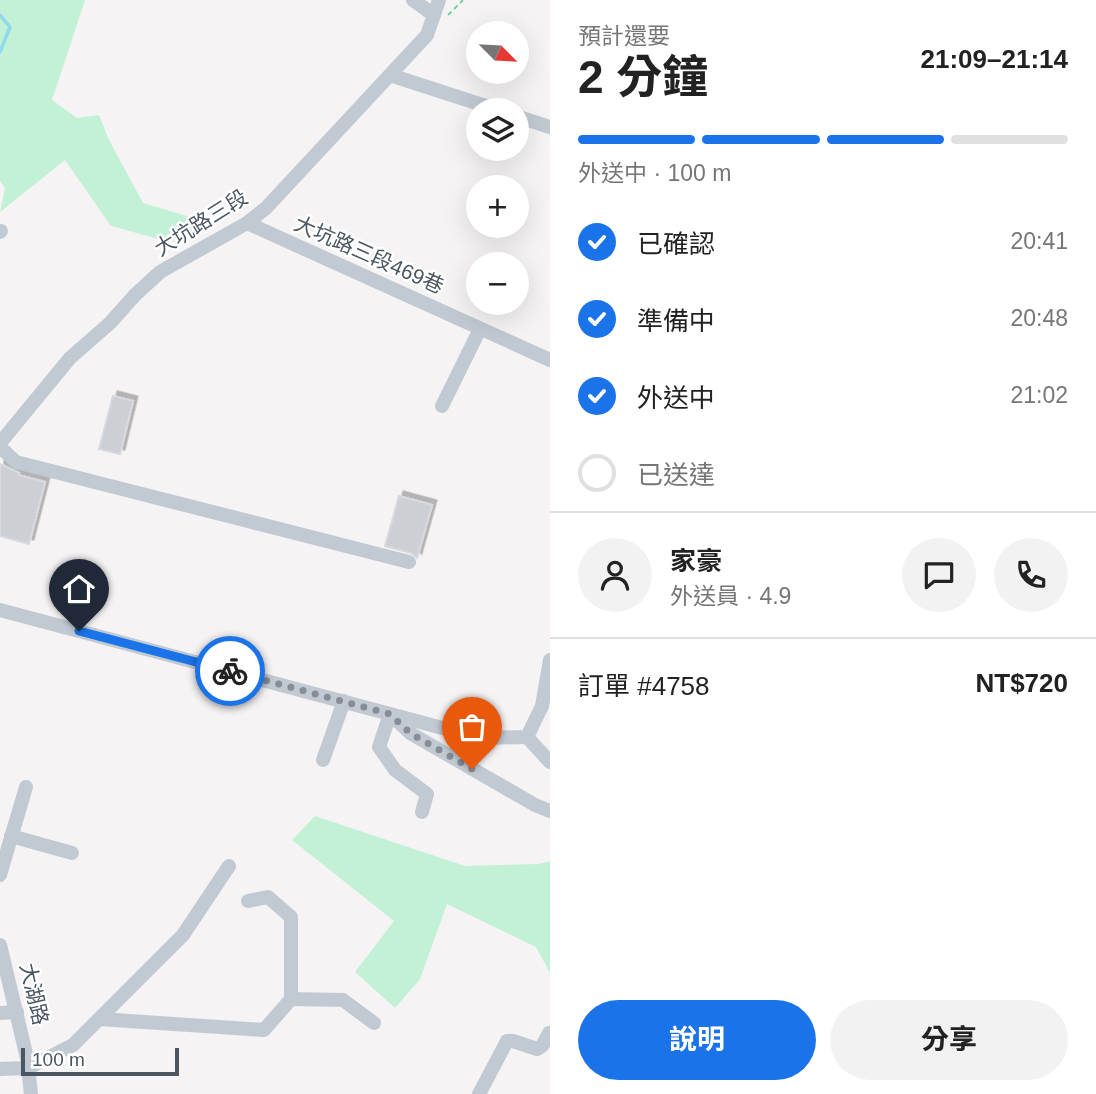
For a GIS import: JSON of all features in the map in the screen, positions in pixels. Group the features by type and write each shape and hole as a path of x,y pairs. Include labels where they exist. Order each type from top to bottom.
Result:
{"street":[{"path":"413,0 434,15"},
{"name":"大坑路三段","path":"0,445 70,358 110,323 160,272 247,223 274,199 427,35 439,0"},
{"path":"390,75 466,100"},
{"path":"529,120 550,127"},
{"name":"大坑路三段469巷","path":"247,223 550,360"},
{"path":"442,406 480,328"},
{"path":"0,445 16,462 409,562"},
{"path":"0,610 480,738 527,737 550,762"},
{"path":"527,737 542,706 550,660"},
{"path":"323,760 344,701"},
{"path":"390,714 410,733 534,805 550,811"},
{"path":"390,714 379,747 395,770 426,794 422,812"},
{"path":"0,875 26,787"},
{"path":"11,836 72,853"},
{"path":"0,1069 28,1068 73,1045 183,934 229,866"},
{"path":"99,1019 264,1030 291,999 291,917 268,897 248,901"},
{"name":"大湖路","path":"0,944 3,966 17,1012 31,1094"},
{"path":"291,999 343,1000 374,1023"},
{"path":"0,1013 17,1012"},
{"path":"479,1094 507,1041 537,1049 542,1046 549,1033"}],"green space":[{"path":"0,0 85,0 52,100 77,118 99,115 108,138 143,203 216,225 170,242 111,226 65,160 0,212 5,188 0,181"},
{"path":"315,816 465,866 539,864 550,861 550,973 536,947 447,904 420,979 395,1008 355,972 394,921 292,840"}],"building":[{"path":"113,396 133,401 120,454 99,449"},
{"path":"0,464 19,473 18,475 45,482 29,544 0,536"},
{"path":"399,496 432,505 417,558 411,553 385,546"}],"waterway":[{"path":"0,15 10,27 0,52"}],"way so far":[{"path":"230,671 390,714 410,733 472,769"}],"route":[{"path":"79,631 230,671"}]}
